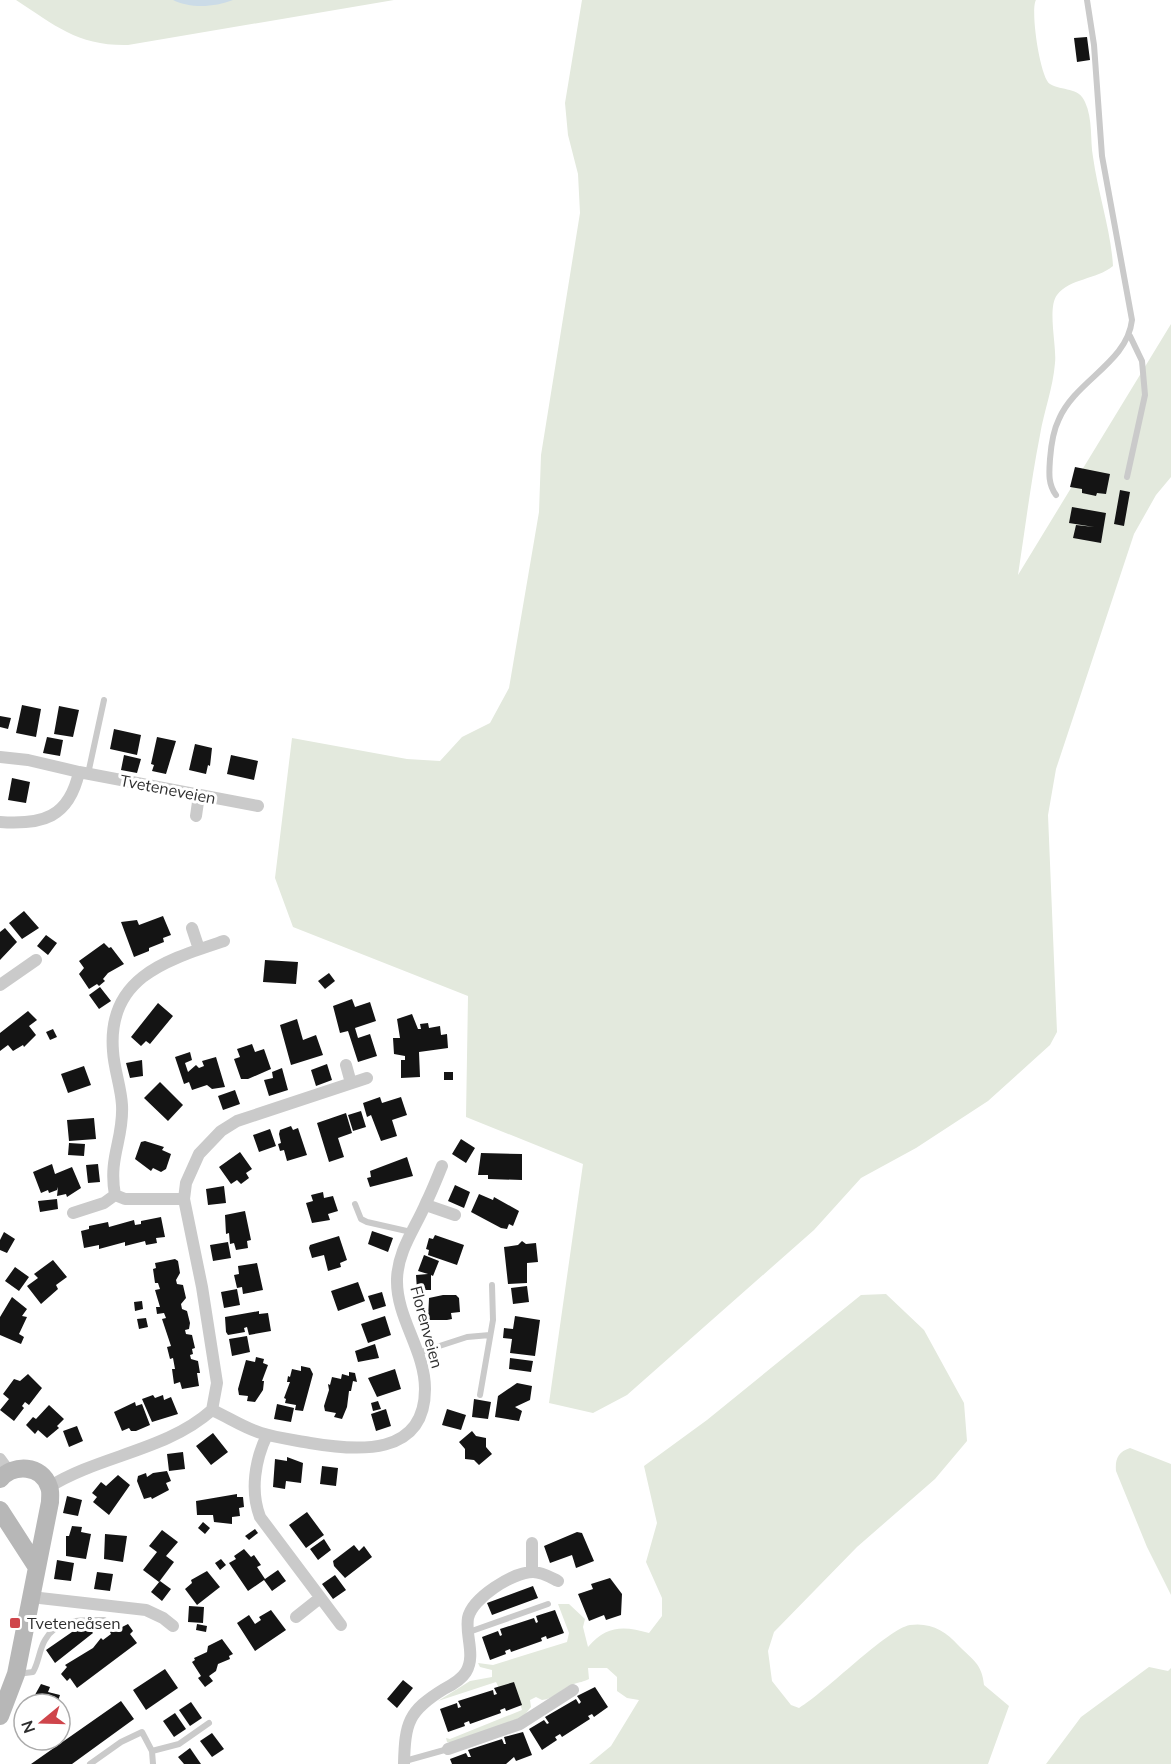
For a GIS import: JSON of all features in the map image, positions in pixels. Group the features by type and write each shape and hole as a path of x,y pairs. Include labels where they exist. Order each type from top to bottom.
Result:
{"street":[{"name":"Tveteneveien","path":"0,757 28,760 83,773 258,806"},
{"path":"0,822 27,823 50,818 65,804 83,773"},
{"path":"195,816 199,795"},
{"path":"192,928 199,949"},
{"path":"115,1195 112,1162 122,1107 113,1050 115,1015 137,981 152,968 172,958 224,941"},
{"path":"0,985 36,960"},
{"path":"346,1065 351,1083"},
{"path":"49,1487 67,1475 166,1438 196,1423 212,1410 217,1383 202,1287 184,1199 186,1183 199,1154 221,1131 237,1121 267,1109 367,1078"},
{"name":"Florenveien","path":"212,1410 267,1435 356,1449 390,1444 408,1433 420,1415 425,1390 418,1353 403,1310 397,1281 400,1260 442,1166"},
{"path":"115,1195 125,1199 184,1199"},
{"path":"73,1213 104,1203 115,1195"},
{"path":"426,1205 454,1215"},
{"path":"267,1435 257,1467 254,1496 257,1508 269,1531 341,1625"},
{"path":"0,1714 16,1674 50,1502 49,1487 35,1470 3,1469"},
{"path":"2,1518 36,1566"},
{"path":"531,1572 532,1543"},
{"path":"404,1763 406,1733 411,1716 419,1705 464,1675 470,1663 468,1617 482,1595 531,1572 542,1573 558,1581"},
{"path":"31,1597 146,1610 173,1626"},
{"path":"296,1617 320,1598"},
{"path":"448,1749 519,1724 573,1690"}],"lane":[{"path":"1087,0 1094,45 1102,156 1110,209 1131,303 1130,336 1142,361 1145,395 1127,477"},
{"path":"1056,495 1051,488 1049,472 1054,433 1059,417 1130,336"},
{"path":"83,773 105,700"},
{"path":"355,1204 361,1219 367,1222 411,1232"},
{"path":"480,1395 494,1308 492,1285"},
{"path":"418,1353 466,1337 490,1335"},
{"path":"468,1632 548,1604"},
{"path":"16,1674 33,1671 44,1642 56,1628 77,1620 104,1620"},
{"path":"152,1751 179,1744 209,1724"},
{"path":"90,1764 136,1733 142,1732 152,1751 153,1764"},
{"path":"404,1763 448,1749"}],"shaded area":[{"path":"16,0 394,0 128,45 95,42 68,33"},
{"path":"582,0 1036,0 1034,16 1037,43 1046,79 1050,84 1079,94 1088,109 1093,157 1110,239 1113,266 1062,289 1054,301 1052,318 1054,372 1037,452 1018,575 1171,324 1171,477 1156,495 1134,534 1056,769 1048,815 1057,1032 1050,1045 988,1101 916,1148 861,1178 814,1230 627,1395 593,1413 549,1403 583,1164 466,1117 468,996 293,927 275,878 292,738 407,759 440,761 462,737 490,723 509,688 539,512 541,455 580,213 578,174 568,135 565,103"},
{"path":"886,1294 924,1330 964,1403 967,1441 935,1479 857,1547 774,1632 768,1651 772,1681 791,1705 799,1708 887,1637 910,1625 931,1626 948,1636 972,1659 979,1667 984,1685 1009,1706 988,1764 589,1764 611,1746 639,1700 627,1698 617,1691 617,1677 607,1668 588,1668 589,1679 546,1699 536,1697 530,1700 531,1707 523,1717 452,1743 447,1742 446,1738 450,1739 522,1710 514,1682 499,1688 496,1682 438,1701 470,1681 492,1677 492,1670 480,1667 478,1663 493,1665 567,1642 569,1633 558,1604 569,1604 585,1619 583,1627 588,1647 602,1635 616,1629 632,1629 649,1633 662,1616 662,1598 646,1562 657,1523 644,1466 707,1420 861,1295"},
{"path":"1130,1448 1171,1464 1171,1595 1147,1547 1116,1471 1118,1456"},
{"path":"1149,1667 1168,1671 1171,1668 1171,1764 1046,1764 1081,1717"}],"water":[{"path":"173,0 233,0 203,6 187,5"}],"building":[{"path":"1087,37 1090,60 1077,62 1074,38"},
{"path":"1075,467 1110,474 1106,494 1097,493 1096,496 1082,493 1082,489 1070,487"},
{"path":"1120,490 1130,492 1124,526 1114,524"},
{"path":"1072,507 1106,513 1101,543 1073,538 1076,525 1094,527 1069,523"},
{"path":"22,705 41,709 36,737 16,733"},
{"path":"59,706 79,710 73,737 54,734"},
{"path":"0,716 11,718 8,729 0,727"},
{"path":"114,729 141,735 137,755 110,749"},
{"path":"47,737 63,740 60,756 43,753"},
{"path":"157,737 176,741 166,774 152,771 154,765 151,764"},
{"path":"195,744 212,748 210,766 208,765 206,774 189,770"},
{"path":"124,755 141,759 137,773 121,770"},
{"path":"231,755 258,761 254,780 227,774"},
{"path":"12,778 30,782 26,803 8,800"},
{"path":"24,911 39,928 22,939 9,923"},
{"path":"163,916 171,935 163,938 164,942 149,948 149,951 134,957 121,922 137,920 139,925"},
{"path":"5,928 17,942 0,960 0,932"},
{"path":"46,935 57,943 48,955 37,946"},
{"path":"104,943 109,948 111,947 124,964 108,973 103,979 105,981 99,986 97,984 89,989 79,974 84,968 79,961"},
{"path":"265,960 298,962 296,984 263,982"},
{"path":"329,973 335,981 325,989 318,981"},
{"path":"100,987 111,1001 99,1009 89,995"},
{"path":"352,999 355,1007 370,1002 376,1021 355,1028 358,1038 370,1034 377,1056 358,1062 348,1031 340,1033 333,1006"},
{"path":"158,1003 173,1016 150,1044 146,1041 141,1046 131,1037"},
{"path":"28,1011 37,1020 29,1026 36,1035 24,1047 23,1045 13,1051 8,1045 0,1051 0,1033"},
{"path":"412,1014 418,1029 421,1029 420,1024 428,1023 429,1028 440,1026 441,1035 447,1034 448,1048 419,1052 420,1077 401,1078 401,1060 405,1060 405,1056 394,1054 393,1038 400,1038 397,1019"},
{"path":"297,1019 303,1040 316,1035 323,1055 291,1065 280,1025"},
{"path":"53,1029 57,1037 50,1040 46,1032"},
{"path":"252,1044 255,1052 264,1049 271,1069 248,1079 241,1079 234,1059 240,1057 237,1049"},
{"path":"190,1052 192,1060 185,1063 188,1072 196,1065 199,1068 204,1066 202,1061 216,1057 225,1087 212,1089 207,1085 192,1090 189,1082 184,1084 175,1057"},
{"path":"142,1060 143,1076 130,1078 126,1063"},
{"path":"327,1064 332,1080 316,1086 311,1070"},
{"path":"84,1066 91,1085 68,1093 61,1074"},
{"path":"282,1068 288,1090 269,1096 264,1080 273,1078 272,1072"},
{"path":"444,1072 453,1072 453,1080 444,1080"},
{"path":"160,1082 183,1105 168,1121 144,1098"},
{"path":"235,1090 240,1104 223,1110 218,1096"},
{"path":"380,1097 382,1103 401,1097 407,1115 392,1120 397,1136 381,1141 371,1115 367,1117 363,1103"},
{"path":"361,1111 366,1127 353,1131 348,1115"},
{"path":"346,1113 352,1133 338,1138 344,1157 329,1162 317,1123"},
{"path":"94,1118 96,1139 69,1141 67,1120"},
{"path":"291,1126 293,1130 298,1128 307,1155 287,1161 284,1150 280,1151 279,1134 280,1130"},
{"path":"270,1129 276,1146 259,1152 253,1135"},
{"path":"461,1139 475,1148 466,1163 452,1154"},
{"path":"145,1141 164,1147 162,1150 171,1154 166,1169 161,1172 153,1168 151,1171 135,1159 141,1142"},
{"path":"69,1143 85,1144 84,1156 68,1155"},
{"path":"240,1152 252,1169 246,1173 249,1178 241,1184 237,1180 231,1184 219,1167"},
{"path":"481,1153 522,1154 522,1180 488,1179 488,1175 478,1175"},
{"path":"407,1157 413,1176 370,1187 367,1178 371,1177 370,1171"},
{"path":"52,1164 55,1174 72,1167 81,1188 67,1197 66,1194 57,1196 58,1187 57,1190 49,1193 48,1190 41,1193 33,1172"},
{"path":"98,1164 100,1182 88,1183 86,1165"},
{"path":"455,1185 470,1192 464,1208 448,1201"},
{"path":"224,1186 226,1203 208,1205 206,1189"},
{"path":"323,1192 324,1198 333,1196 338,1211 328,1214 330,1220 312,1223 306,1203 313,1201 311,1195"},
{"path":"479,1194 493,1200 494,1197 519,1211 513,1226 509,1224 507,1229 501,1228 471,1212"},
{"path":"57,1199 58,1209 40,1212 38,1201"},
{"path":"245,1211 251,1240 247,1241 248,1248 236,1250 234,1243 230,1244 229,1233 226,1234 225,1215"},
{"path":"161,1217 165,1237 156,1238 157,1243 146,1245 145,1241 125,1246 125,1242 99,1249 99,1245 84,1248 81,1231 89,1229 89,1226 108,1222 109,1227 134,1220 135,1225 141,1224 141,1221"},
{"path":"372,1231 393,1238 388,1252 368,1244"},
{"path":"4,1232 15,1239 7,1253 0,1250 0,1240"},
{"path":"435,1235 464,1245 457,1265 428,1255 429,1250 426,1249 429,1238 433,1239"},
{"path":"339,1236 347,1260 340,1263 341,1267 328,1271 324,1255 312,1258 309,1248 310,1245"},
{"path":"522,1241 526,1244 536,1243 538,1262 527,1263 527,1283 508,1284 504,1247 518,1245"},
{"path":"228,1242 231,1258 213,1261 210,1245"},
{"path":"424,1255 439,1261 433,1276 431,1275 431,1290 417,1290 416,1275 428,1274 418,1271"},
{"path":"175,1259 178,1261 180,1273 176,1280 177,1284 183,1285 186,1298 181,1304 182,1309 187,1311 190,1323 189,1329 185,1330 186,1334 192,1335 195,1348 192,1349 193,1354 190,1355 191,1359 198,1361 200,1373 197,1373 199,1386 182,1389 180,1382 174,1384 173,1358 170,1359 167,1347 171,1346 162,1319 166,1318 164,1313 157,1314 156,1307 160,1307 155,1290 160,1289 158,1283 155,1283 153,1269 156,1268 155,1263"},
{"path":"53,1260 67,1277 56,1285 58,1289 41,1304 27,1286 38,1278 34,1274"},
{"path":"257,1263 263,1290 243,1294 242,1287 237,1288 234,1275 239,1274 238,1266"},
{"path":"15,1267 29,1277 19,1291 5,1281"},
{"path":"358,1282 365,1301 338,1311 331,1291"},
{"path":"527,1286 529,1302 513,1304 511,1288"},
{"path":"237,1289 240,1305 224,1308 221,1292"},
{"path":"382,1292 386,1306 373,1310 368,1296"},
{"path":"456,1295 459,1298 460,1312 451,1313 452,1319 428,1320 429,1298"},
{"path":"12,1297 27,1309 22,1316 27,1317 19,1334 24,1337 21,1344 0,1335 0,1317"},
{"path":"142,1301 143,1309 135,1311 134,1302"},
{"path":"259,1311 259,1314 268,1313 271,1331 249,1335 247,1327 244,1328 245,1332 228,1335 225,1317"},
{"path":"385,1316 391,1335 368,1343 361,1324"},
{"path":"515,1316 540,1320 535,1356 510,1353 512,1339 503,1338 504,1328 513,1329"},
{"path":"146,1318 148,1327 139,1329 137,1319"},
{"path":"247,1336 250,1352 232,1356 229,1339"},
{"path":"375,1344 379,1358 358,1362 355,1351"},
{"path":"256,1357 264,1359 263,1363 268,1365 262,1381 264,1381 263,1390 255,1402 247,1401 248,1396 239,1395 238,1389 246,1360 255,1362"},
{"path":"510,1358 533,1361 531,1372 509,1369"},
{"path":"301,1366 310,1368 313,1374 303,1411 295,1410 296,1405 285,1403 284,1398 290,1382 287,1382 288,1376 290,1377 292,1369 301,1371"},
{"path":"395,1369 401,1389 377,1397 368,1378"},
{"path":"349,1372 355,1373 357,1382 353,1381 342,1419 334,1417 336,1413 325,1411 324,1406 329,1390 328,1384 330,1385 332,1377 341,1379 342,1374 349,1376"},
{"path":"28,1374 42,1388 29,1405 25,1402 22,1406 24,1408 14,1421 0,1410 9,1399 3,1394 14,1379 20,1381"},
{"path":"517,1383 532,1386 530,1400 515,1407 522,1411 519,1421 495,1417 498,1396"},
{"path":"153,1395 155,1398 163,1395 164,1400 171,1397 178,1414 152,1422 142,1399"},
{"path":"474,1399 491,1402 488,1419 472,1417"},
{"path":"378,1401 381,1409 373,1411 371,1403"},
{"path":"135,1402 136,1406 142,1404 150,1425 136,1431 131,1431 129,1428 122,1431 114,1412"},
{"path":"277,1404 294,1408 291,1422 274,1419"},
{"path":"49,1405 64,1419 57,1426 59,1428 47,1438 38,1430 35,1434 26,1425 33,1417 36,1419"},
{"path":"386,1409 391,1426 376,1431 371,1414"},
{"path":"447,1409 466,1415 461,1430 442,1425"},
{"path":"77,1426 83,1441 69,1447 63,1431"},
{"path":"472,1431 476,1436 486,1438 486,1447 492,1454 479,1465 474,1460 465,1459 465,1449 459,1442"},
{"path":"213,1433 228,1452 211,1465 196,1446"},
{"path":"183,1452 185,1469 169,1471 167,1454"},
{"path":"287,1457 303,1463 301,1483 286,1481 285,1489 273,1487 275,1459 287,1461"},
{"path":"322,1466 338,1468 336,1486 320,1484"},
{"path":"167,1471 171,1481 166,1483 169,1490 152,1499 151,1497 144,1499 137,1481 138,1476 146,1473 147,1477 153,1473"},
{"path":"118,1475 130,1485 109,1515 93,1502 97,1497 92,1493 101,1482 106,1486"},
{"path":"237,1494 237,1497 243,1497 244,1507 239,1508 240,1516 232,1517 232,1524 214,1522 213,1515 197,1515 196,1501"},
{"path":"67,1496 82,1500 78,1516 63,1513"},
{"path":"307,1512 324,1535 306,1548 289,1525"},
{"path":"203,1522 210,1528 205,1534 198,1528"},
{"path":"72,1526 82,1527 81,1532 91,1534 86,1559 66,1556 66,1536 69,1536"},
{"path":"255,1529 258,1533 249,1540 245,1536"},
{"path":"162,1530 178,1542 166,1556 174,1562 159,1582 143,1570 157,1552 149,1546"},
{"path":"577,1532 582,1533 594,1561 576,1568 572,1555 550,1563 544,1546"},
{"path":"105,1534 127,1536 123,1562 104,1559"},
{"path":"324,1539 331,1550 318,1560 310,1549"},
{"path":"354,1545 359,1551 364,1546 372,1557 345,1578 334,1566 333,1561"},
{"path":"244,1549 251,1557 254,1555 261,1565 257,1567 265,1579 278,1570 286,1581 272,1591 264,1580 248,1591 229,1563 236,1559 234,1556"},
{"path":"221,1559 226,1565 220,1570 215,1563"},
{"path":"57,1560 74,1563 71,1581 54,1579"},
{"path":"207,1571 220,1587 197,1605 185,1589 192,1583 191,1580"},
{"path":"97,1572 113,1574 110,1591 94,1589"},
{"path":"335,1575 346,1590 333,1599 322,1584"},
{"path":"610,1578 622,1594 621,1615 606,1620 604,1615 589,1621 578,1594 593,1589 591,1584"},
{"path":"160,1581 171,1589 162,1601 151,1592"},
{"path":"533,1586 538,1598 492,1615 487,1603"},
{"path":"189,1606 204,1607 203,1623 188,1622"},
{"path":"271,1610 286,1630 255,1651 237,1623 249,1615 255,1624 261,1620 259,1617"},
{"path":"555,1610 564,1633 547,1639 546,1636 541,1638 542,1641 511,1652 510,1649 505,1651 506,1654 490,1660 482,1637 498,1631 500,1636 502,1635 500,1629 534,1618 536,1623 538,1622 536,1616"},
{"path":"85,1623 93,1633 55,1663 46,1650"},
{"path":"128,1624 133,1631 130,1634 137,1643 77,1688 70,1678 67,1681 61,1674 67,1667 65,1665 93,1648 101,1638 103,1640 116,1627 118,1629"},
{"path":"197,1624 207,1626 206,1632 196,1630"},
{"path":"222,1639 233,1654 229,1656 230,1659 218,1664 216,1671 209,1676 213,1681 205,1687 198,1678 201,1676 192,1662 194,1658 207,1652 208,1646"},
{"path":"165,1669 178,1688 146,1710 133,1690"},
{"path":"403,1680 413,1688 397,1708 387,1699"},
{"path":"514,1682 522,1705 506,1711 505,1708 500,1710 501,1713 470,1724 469,1721 464,1723 465,1726 448,1732 440,1709 457,1703 458,1708 461,1707 458,1701 493,1690 494,1695 497,1694 494,1688"},
{"path":"41,1684 50,1687 48,1692 37,1692"},
{"path":"595,1687 608,1707 594,1717 592,1714 588,1716 590,1719 562,1737 560,1734 555,1737 557,1740 542,1750 529,1729 544,1720 547,1724 549,1723 545,1717 576,1699 579,1704 581,1702 577,1696"},
{"path":"121,1701 134,1719 72,1764 31,1764 48,1752 72,1752 72,1735"},
{"path":"191,1702 202,1718 190,1726 179,1710"},
{"path":"175,1713 186,1729 174,1737 163,1721"},
{"path":"523,1732 532,1755 516,1761 514,1757 506,1764 452,1764 450,1759 466,1753 468,1757 471,1757 468,1750 502,1739 506,1744 504,1737"},
{"path":"212,1733 224,1749 212,1757 200,1741"},
{"path":"190,1748 201,1764 184,1764 178,1757"}],"place":[{"name":"Tveteneåsen","path":"15,1623"}]}
